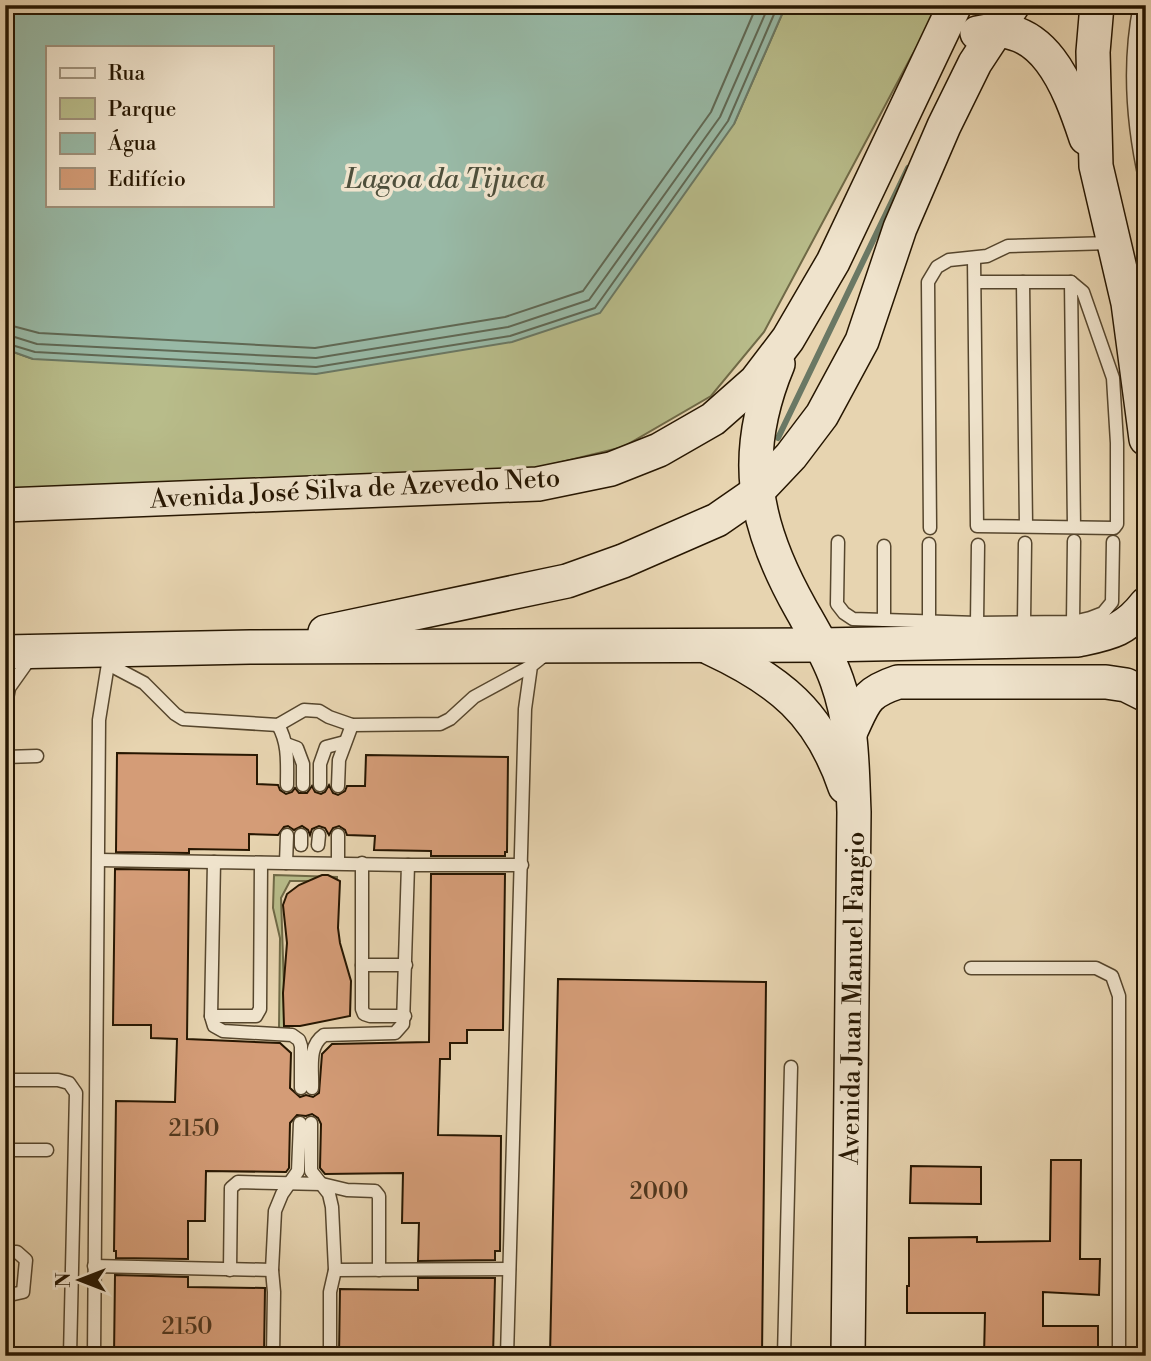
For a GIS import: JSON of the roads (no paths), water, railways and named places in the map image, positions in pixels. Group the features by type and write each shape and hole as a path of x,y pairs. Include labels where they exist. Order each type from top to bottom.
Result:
{"street":[{"name":"Avenida José Silva de Azevedo Neto","path":"8,506 538,484 611,469 659,450 713,419 755,381 788,339 833,262 955,5"},
{"path":"1096,166 1093,52 1097,5"},
{"path":"927,63 952,43 1005,18"},
{"path":"1005,18 1040,48 1058,71 1076,109 1096,166 1128,303 1128,403 1146,439"},
{"path":"250,647 567,581 623,561 717,520 757,493 791,456 822,415 862,341 900,228 944,126 975,63 1005,18"},
{"name":"Avenida Juan Manuel Fangio","path":"788,339 771,381 759,422 755,466 763,523 774,552 836,678 851,731 854,812 848,1356"},
{"path":"5,636 30,652 108,656 250,647 821,645 1017,628 1078,640 1112,633 1133,620 1146,604"},
{"path":"701,645 747,665 783,691 806,713 826,739 854,812"},
{"path":"851,731 865,701 876,690 898,682 1106,682 1126,685 1146,695"}],"lane":[{"path":"1140,5 1135,30 1134,122 1146,183"},
{"path":"930,528 928,282 937,267 949,260 987,256 1008,246 1115,243"},
{"path":"974,259 977,526 1026,526 1074,534 1114,528 1117,524 1117,443 1128,403 1110,368 1083,292 1071,282 975,282"},
{"path":"1023,282 1026,526"},
{"path":"1071,282 1073,622"},
{"path":"1128,303 1146,340"},
{"path":"838,542 837,604 853,619 977,623 1017,628 1073,622 1103,613 1112,602 1113,541"},
{"path":"1017,628 1025,543"},
{"path":"929,544 929,622"},
{"path":"977,623 978,545"},
{"path":"884,546 884,620"},
{"path":"94,1356 99,720 108,656 144,683 183,719 278,725 304,710 319,710 329,718 352,725 440,723 450,719 474,697 531,666 557,645"},
{"path":"5,709 9,688 30,652"},
{"path":"507,1356 525,709 531,666"},
{"path":"278,725 286,744 288,785"},
{"path":"338,786 339,760 352,725"},
{"path":"320,785 322,754 326,747 345,742"},
{"path":"286,744 297,748 301,755 303,785"},
{"path":"5,757 37,756"},
{"path":"286,835 286,863"},
{"path":"338,835 338,863"},
{"path":"99,860 522,865"},
{"path":"214,862 211,1016 214,1026 223,1031 292,1035 302,1046 307,1088 313,1048 317,1040 324,1035 395,1033 403,1024 408,865"},
{"path":"211,1016 250,1018 256,1016 260,1009 261,863"},
{"path":"362,863 362,1009 364,1014 369,1016 405,1016"},
{"path":"362,965 406,965"},
{"path":"971,968 1096,968 1112,976 1119,996 1119,1356"},
{"path":"784,1356 791,1067"},
{"path":"5,1080 58,1080 69,1083 76,1093 69,1356"},
{"path":"273,1356 272,1270 275,1211 282,1194 298,1171 305,1123 311,1171 329,1194 332,1207 335,1270 330,1292 330,1356"},
{"path":"5,1150 47,1150"},
{"path":"230,1270 230,1188 238,1182 322,1184 347,1190 375,1191 379,1196 379,1270"},
{"path":"5,1252 17,1252 26,1261 23,1292 5,1296"},
{"path":"94,1266 272,1270"},
{"path":"335,1270 509,1269"}],"water":[{"name":"Lagoa da Tijuca","path":"5,5 786,5 734,124 600,313 512,342 316,374 33,359 5,349"}],"waterway":[{"path":"985,18 991,5"},
{"path":"778,438 908,168"}]}
